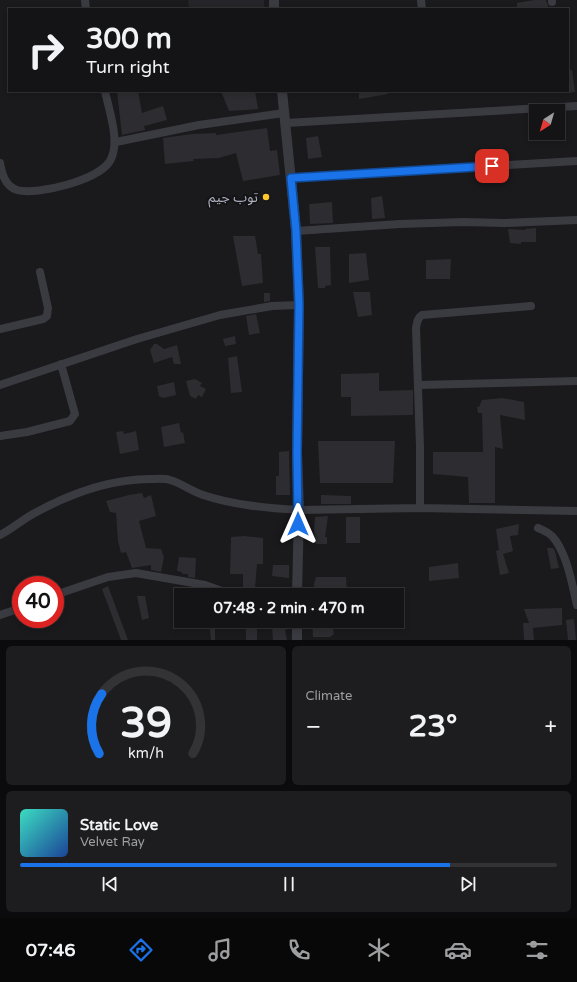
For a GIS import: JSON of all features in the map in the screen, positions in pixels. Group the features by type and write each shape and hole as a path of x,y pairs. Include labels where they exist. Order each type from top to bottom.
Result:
{"street":[{"path":"0,163 5,181 17,190 32,191 76,183 103,170 112,158 116,142 105,92"},
{"path":"282,92 296,231 299,305 297,453 299,510 297,588"},
{"path":"116,142 205,124 285,118 577,106"},
{"path":"291,178 577,161"},
{"path":"296,231 400,224 577,220"},
{"path":"0,329 43,319 47,316 48,308 40,272"},
{"path":"0,385 137,339 220,315 272,306 299,305"},
{"path":"420,508 416,328 419,317 422,315 531,306"},
{"path":"0,436 27,432 70,421 75,414 61,364"},
{"path":"418,385 577,381"},
{"path":"0,535 32,514 54,503 99,486 142,479 169,479 201,494 222,501 280,509 420,508 577,511"},
{"path":"538,528 548,533 555,540 566,565 577,605"},
{"path":"64,593 108,578 136,574 213,588"},
{"path":"0,615 12,611"},
{"path":"297,628 297,640"}],"shaded area":[{"path":"188,0 264,0 264,8 189,8"}],"building":[{"path":"534,0 546,0 549,8 517,8 517,3"},
{"path":"569,70 572,70 575,92 568,93"},
{"path":"117,92 138,92 142,113 163,106 167,120 144,126 145,130 122,135"},
{"path":"221,92 255,92 258,109 229,111"},
{"path":"359,92 388,92 388,94 359,99"},
{"path":"267,128 270,151 277,150 280,175 243,181 236,153 219,158 193,159 194,161 165,164 163,138 192,134 216,133 216,135"},
{"path":"318,136 322,157 308,159 306,138"},
{"path":"382,196 385,218 372,219 371,198"},
{"path":"332,202 333,223 310,224 309,204"},
{"path":"536,228 536,242 521,242 521,244 510,243 508,229 525,230"},
{"path":"233,236 255,236 258,254 261,254 263,283 242,286"},
{"path":"315,247 330,247 331,285 325,286 325,288 318,288"},
{"path":"366,253 369,280 349,283 349,254"},
{"path":"451,259 450,279 426,279 426,260"},
{"path":"353,292 370,292 372,315 358,317"},
{"path":"264,293 270,293 270,301 264,302"},
{"path":"256,314 260,333 249,335 246,316"},
{"path":"235,336 236,344 225,346 223,339"},
{"path":"154,344 157,344 164,349 177,345 181,364 174,364 172,357 154,363 150,350"},
{"path":"237,356 242,392 231,393 228,358"},
{"path":"379,373 379,391 413,390 413,415 351,416 351,397 341,397 341,374"},
{"path":"195,379 202,383 200,386 206,389 202,397 198,395 196,399 190,396 186,381"},
{"path":"174,382 176,395 163,398 159,396 157,386"},
{"path":"502,398 524,402 525,420 500,415 503,449 495,447 495,503 469,503 468,477 433,474 433,452 483,452 482,413 478,413 477,407 479,407 482,400"},
{"path":"179,423 181,433 183,432 185,443 164,447 161,427"},
{"path":"123,431 124,434 136,431 139,450 120,454 116,432"},
{"path":"318,441 395,441 393,483 320,483"},
{"path":"289,451 290,495 276,495 276,476 279,476 279,452"},
{"path":"142,493 144,498 151,495 156,516 139,521 146,548 161,549 164,557 161,572 151,570 151,565 132,568 126,552 121,553 118,541 116,513 110,512 106,501"},
{"path":"321,495 351,496 351,504 321,504"},
{"path":"328,516 325,537 327,537 327,544 316,544 314,531 315,517"},
{"path":"346,517 360,517 360,543 346,543"},
{"path":"519,524 518,535 510,536 513,551 503,554 509,573 500,575 496,551 499,550 496,529"},
{"path":"244,536 263,538 263,564 257,564 255,588 243,587 243,574 230,574 231,537"},
{"path":"547,548 553,548 555,551 559,568 551,569"},
{"path":"179,557 196,558 195,578 188,577 188,574 182,574 182,572 177,571"},
{"path":"458,563 459,578 429,581 429,567"},
{"path":"273,565 289,565 289,578 272,576"},
{"path":"316,577 346,577 347,588 314,588"},
{"path":"108,586 128,640 121,640 102,589"},
{"path":"137,596 145,596 149,618 142,620"},
{"path":"562,608 562,625 533,628 534,640 524,640 523,623 529,623 524,609"},
{"path":"574,619 576,640 568,640 566,620"},
{"path":"210,628 215,628 215,640 211,640"},
{"path":"246,628 257,628 257,640 246,640"},
{"path":"272,628 288,628 285,630 287,640 273,640"},
{"path":"312,628 333,628 334,634 330,637 313,637"}],"place":[{"name":"توب جيم","path":"266,197"}],"route":[{"path":"298,524 297,453 299,305 296,231 291,178 492,166"}]}
